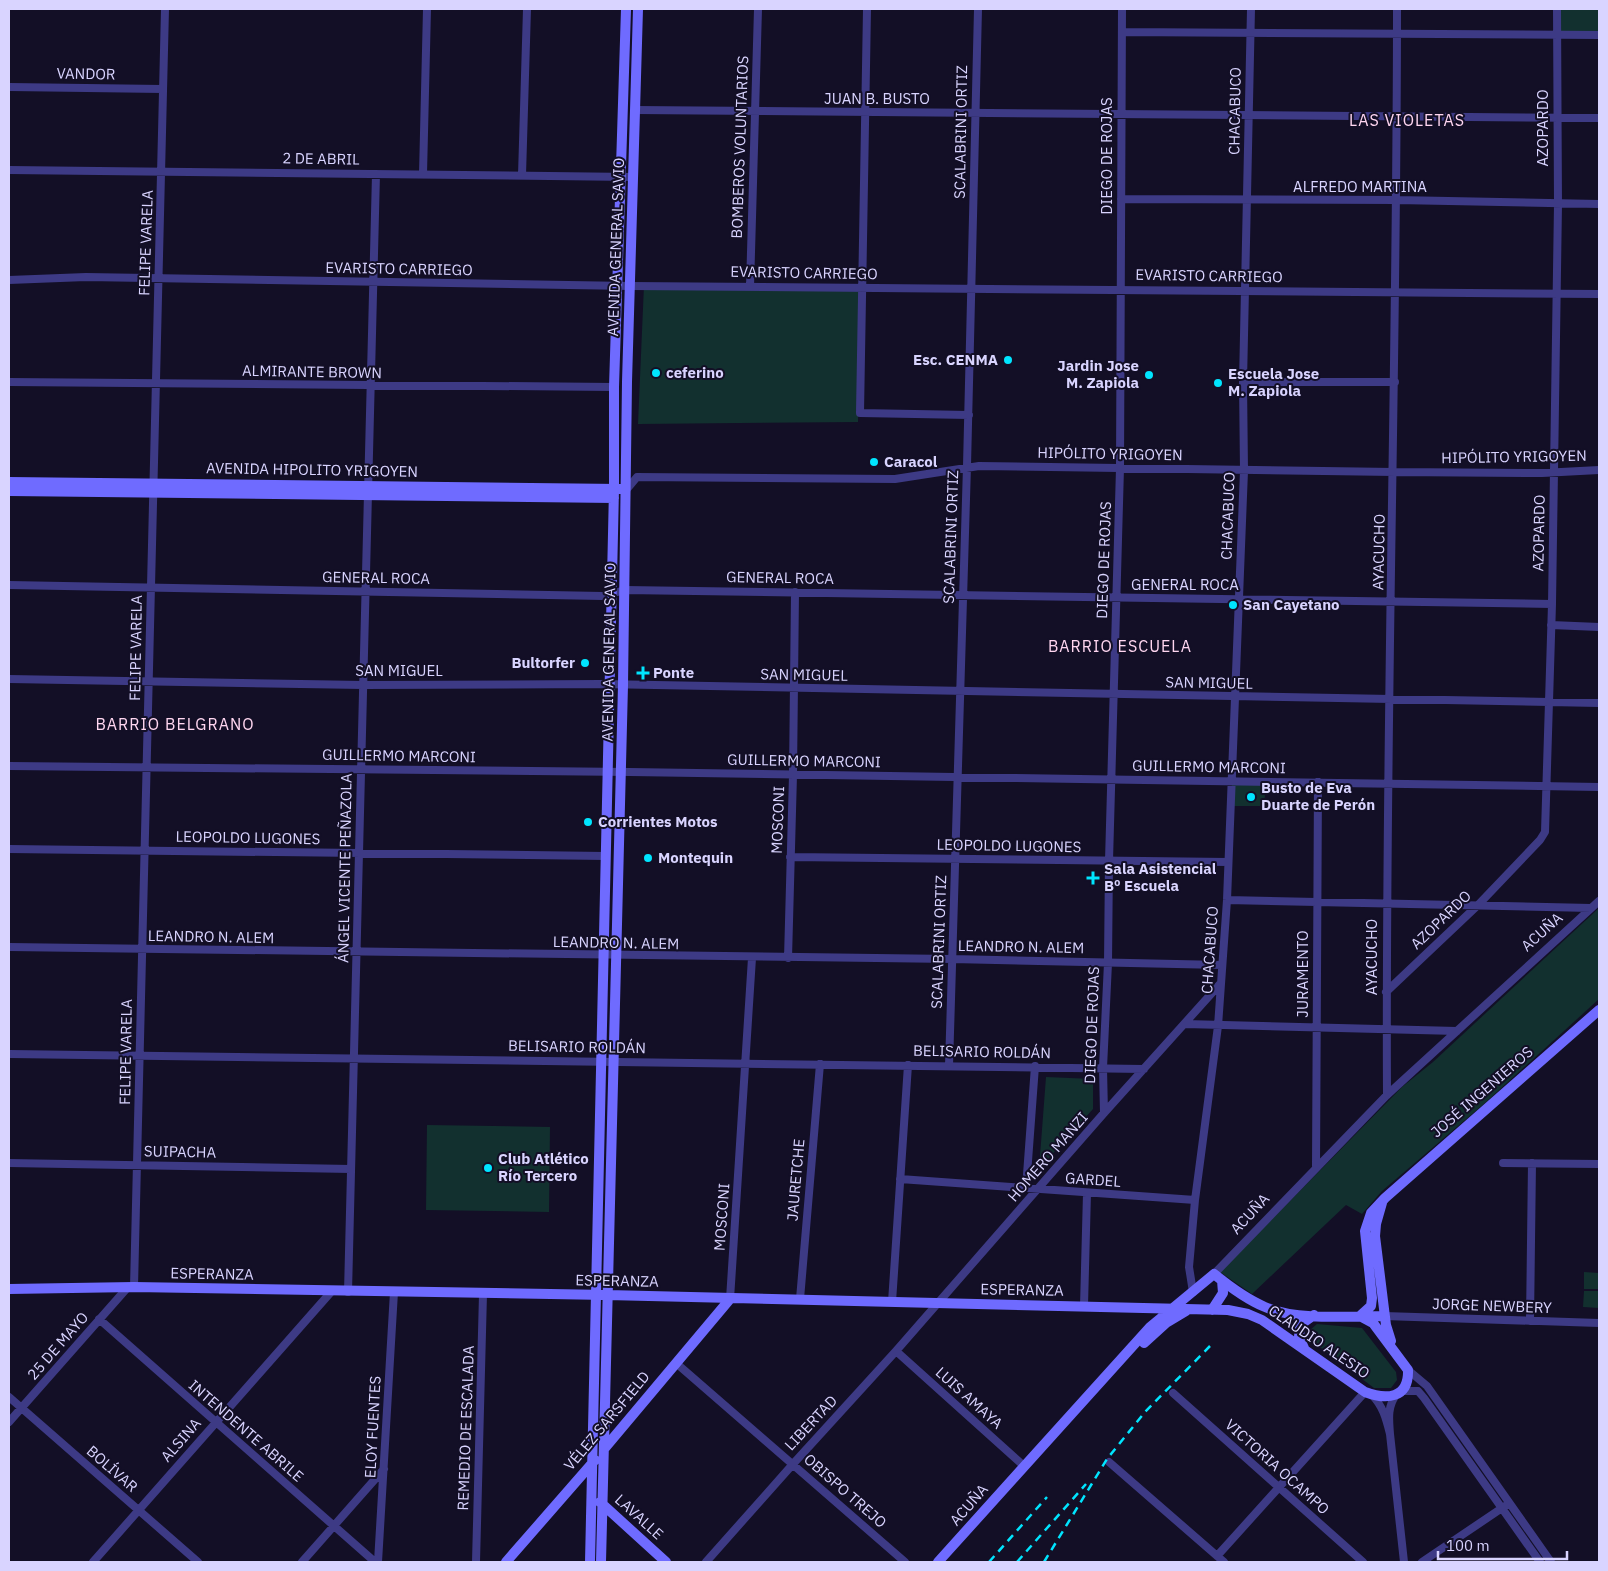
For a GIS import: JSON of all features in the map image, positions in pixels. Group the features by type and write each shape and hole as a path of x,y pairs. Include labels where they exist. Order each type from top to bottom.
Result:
{"main road":[{"name":"AVENIDA GENERAL SAVIO","path":"601,1295 602,1061 614,493 614,387 626,9"},
{"name":"AVENIDA GENERAL SAVIO","path":"601,1295 614,1061 627,489 627,382 638,9"},
{"name":"AVENIDA HIPOLITO YRIGOYEN","path":"9,482 153,488 368,491 614,493 627,489"},
{"name":"AVENIDA HIPOLITO YRIGOYEN","path":"9,490 153,488"},
{"name":"JOSÉ INGENIEROS","path":"1360,1316 1371,1306 1372,1298 1365,1231 1367,1221 1385,1198 1599,1010"},
{"path":"1385,1198 1375,1230 1384,1316 1393,1349"},
{"path":"1218,1277 1240,1294 1275,1311 1314,1315 1384,1316"},
{"path":"1193,1292 1208,1310 1223,1293 1218,1277"},
{"name":"ACUÑA","path":"938,1562 1150,1327 1193,1292 1218,1277"},
{"name":"ESPERANZA","path":"9,1289 131,1287 330,1292 601,1295 1225,1310"},
{"path":"601,1295 604,1448 602,1562"},
{"path":"590,1562 601,1295"},
{"name":"VÉLEZ SARSFIELD","path":"506,1562 593,1463 730,1298"},
{"path":"1110,1373 1166,1323 1190,1310"},
{"name":"CLAUDIO ALESIO","path":"1225,1310 1255,1317 1368,1393 1389,1397 1398,1393"},
{"path":"1305,1349 1299,1337 1300,1325 1314,1315"},
{"path":"1360,1316 1373,1323 1408,1370 1408,1380 1398,1393"},
{"name":"LAVALLE","path":"592,1495 666,1562"}],"street":[{"name":"FELIPE VARELA","path":"131,1287 140,1056 155,382 166,9"},
{"path":"423,174 427,9"},
{"path":"522,175 527,9"},
{"name":"BOMBEROS VOLUNTARIOS","path":"750,287 758,9"},
{"path":"867,9 860,413 969,415"},
{"name":"SCALABRINI ORTIZ","path":"949,1066 969,415 978,9"},
{"name":"DIEGO DE ROJAS","path":"1104,1113 1120,468 1122,9"},
{"name":"CHACABUCO","path":"1193,1292 1189,1267 1195,1200 1218,1026 1227,900 1244,471 1243,382 1250,9"},
{"name":"AYACUCHO","path":"1387,1095 1387,783 1394,472 1397,9"},
{"name":"AZOPARDO","path":"1386,992 1479,904 1540,840 1544,832 1552,604 1558,204 1557,9"},
{"path":"1122,32 1397,32 1599,35"},
{"name":"VANDOR","path":"9,87 164,89"},
{"name":"JUAN B. BUSTO","path":"635,110 1599,118"},
{"name":"2 DE ABRIL","path":"9,170 633,177"},
{"name":"ÁNGEL VICENTE PEÑAZOLA","path":"348,1292 376,174"},
{"name":"ALFREDO MARTINA","path":"1121,199 1397,200 1599,204"},
{"name":"EVARISTO CARRIEGO","path":"9,280 86,277 159,280 630,286 1599,294"},
{"name":"ALMIRANTE BROWN","path":"9,382 155,382 370,387 614,387"},
{"path":"1243,382 1395,382"},
{"name":"HIPÓLITO YRIGOYEN","path":"627,489 637,476 895,479 967,466 1394,472 1554,472 1599,470"},
{"name":"GENERAL ROCA","path":"9,585 612,595 625,590 795,592 1552,604"},
{"name":"MOSCONI","path":"788,958 795,592"},
{"path":"1551,625 1599,627"},
{"name":"SAN MIGUEL","path":"9,679 363,685 623,685 1599,703"},
{"name":"GUILLERMO MARCONI","path":"9,766 621,772 1599,787"},
{"name":"JURAMENTO","path":"1316,1166 1318,782"},
{"name":"LEOPOLDO LUGONES","path":"9,849 606,856"},
{"name":"LEOPOLDO LUGONES","path":"790,857 1228,862"},
{"path":"1227,900 1479,904 1592,908"},
{"name":"ACUÑA","path":"1218,1277 1316,1166 1387,1095 1599,901"},
{"name":"LEANDRO N. ALEM","path":"9,947 752,958 952,959 1222,965"},
{"name":"MOSCONI","path":"730,1298 752,958"},
{"name":"HOMERO MANZI","path":"938,1303 1220,984"},
{"path":"1185,1024 1458,1030"},
{"name":"BELISARIO ROLDÁN","path":"9,1054 1034,1066 1144,1069"},
{"name":"JAURETCHE","path":"800,1299 820,1064"},
{"path":"892,1302 908,1065"},
{"path":"1026,1188 1034,1066"},
{"name":"SUIPACHA","path":"9,1163 351,1169"},
{"path":"1503,1163 1599,1164"},
{"path":"1530,1321 1532,1163"},
{"name":"GARDEL","path":"900,1179 1195,1200"},
{"path":"1084,1306 1087,1193"},
{"name":"25 DE MAYO","path":"9,1422 99,1319 131,1287"},
{"name":"ALSINA","path":"93,1562 330,1292"},
{"name":"ELOY FUENTES","path":"377,1562 394,1292"},
{"name":"REMEDIO DE ESCALADA","path":"476,1562 483,1294"},
{"name":"LIBERTAD","path":"706,1562 938,1303"},
{"name":"JORGE NEWBERY","path":"1384,1316 1599,1323"},
{"name":"INTENDENTE ABRILE","path":"99,1319 215,1423 377,1562"},
{"name":"LUIS AMAYA","path":"896,1351 1024,1466"},
{"name":"OBISPO TREJO","path":"676,1363 904,1562"},
{"path":"1408,1370 1427,1386 1551,1562"},
{"path":"1404,1562 1388,1414 1392,1401 1398,1393 1418,1392 1431,1406 1540,1562"},
{"name":"VICTORIA OCAMPO","path":"1173,1393 1363,1562"},
{"path":"1217,1556 1368,1393 1379,1402 1390,1434"},
{"name":"BOLÍVAR","path":"9,1397 198,1562"},
{"path":"1109,1462 1224,1562"},
{"path":"302,1562 384,1469"},
{"path":"1422,1562 1502,1509 1508,1503"}],"green space":[{"path":"1561,9 1599,9 1599,33 1560,33"},
{"path":"644,285 861,288 858,422 638,424"},
{"path":"1232,781 1266,782 1264,806 1231,806"},
{"path":"1599,908 1599,999 1485,1103 1382,1191 1362,1214 1346,1205 1252,1294 1220,1272 1402,1087 1433,1062"},
{"path":"1046,1077 1093,1079 1093,1109 1039,1169"},
{"name":"Club Atlético Río Tercero","path":"427,1125 550,1127 549,1212 426,1210"},
{"path":"1584,1272 1599,1273 1599,1289 1584,1289"},
{"path":"1584,1291 1599,1291 1599,1308 1583,1307"},
{"path":"1317,1324 1362,1328 1396,1372 1397,1380 1391,1388 1374,1388 1313,1342 1310,1330"}],"railway":[{"path":"1044,1562 1107,1459 1145,1412 1210,1346"},
{"path":"1017,1562 1086,1484"},
{"path":"989,1562 1047,1497"}],"place":[{"name":"Esc. CENMA","path":"1008,360"},
{"name":"ceferino","path":"656,373"},
{"name":"Jardin Jose M. Zapiola","path":"1149,375"},
{"name":"Escuela Jose M. Zapiola","path":"1218,383"},
{"name":"Caracol","path":"874,462"},
{"name":"San Cayetano","path":"1233,605"},
{"name":"Bultorfer","path":"585,663"},
{"name":"Ponte","path":"643,673"},
{"name":"Busto de Eva Duarte de Perón","path":"1251,797"},
{"name":"Corrientes Motos","path":"588,822"},
{"name":"Montequin","path":"648,858"},
{"name":"Sala Asistencial Bº Escuela","path":"1093,878"},
{"name":"Club Atlético Río Tercero","path":"488,1168"}],"district":[{"name":"LAS VIOLETAS","path":"1407,120"},
{"name":"BARRIO ESCUELA","path":"1120,646"},
{"name":"BARRIO BELGRANO","path":"175,724"}]}
